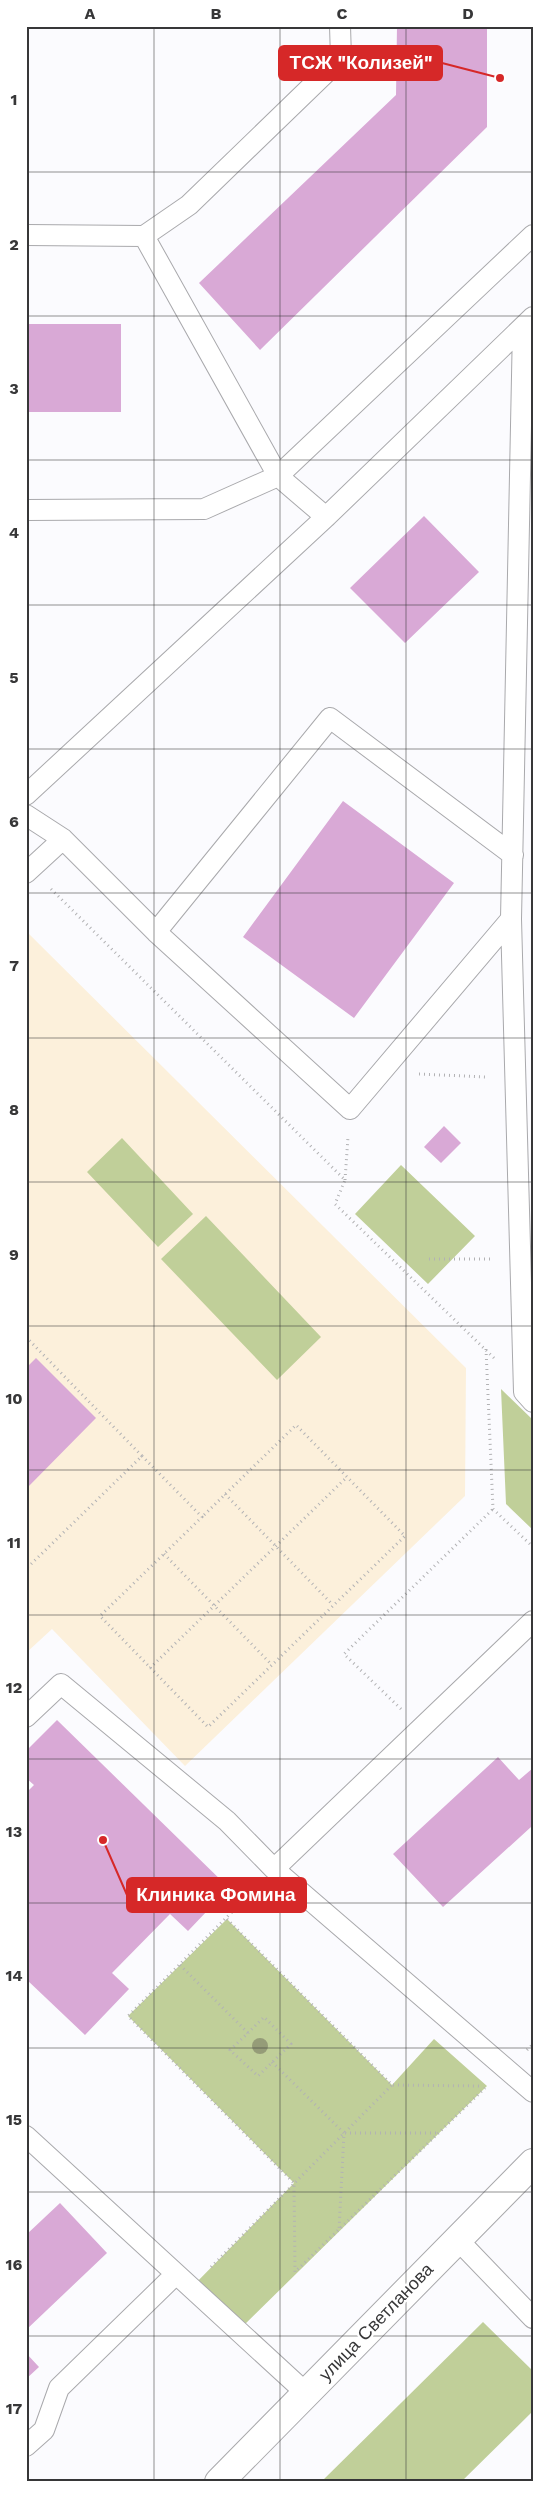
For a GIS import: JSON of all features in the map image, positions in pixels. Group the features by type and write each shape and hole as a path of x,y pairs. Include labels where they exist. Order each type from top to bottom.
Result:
{"street":[{"name":"улица Светланова","path":"219,2482 533,2163"}],"lane":[{"path":"26,235 144,236 190,205 342,58 340,26"},
{"path":"26,510 204,509 278,476 533,235"},
{"path":"144,236 278,476 326,517"},
{"path":"26,795 326,517 528,322"},
{"path":"528,322 518,564 512,919 520,1258 528,1397"},
{"path":"518,564 533,580"},
{"path":"156,932 330,718 513,855"},
{"path":"26,815 63,839 156,932 350,1109 512,919"},
{"path":"28,872 63,839"},
{"path":"274,1869 533,1621"},
{"path":"26,1717 61,1684 227,1821 274,1869 533,2092"},
{"path":"30,2147 176,2274 306,2394"},
{"path":"457,2239 533,2318"},
{"path":"26,2446 44,2430 59,2388 176,2274"}],"path":[{"path":"28,872 345,1180"},
{"path":"381,1072 516,1079"},
{"path":"350,1109 345,1180 335,1204 486,1349 528,1397"},
{"path":"428,1259 520,1258"},
{"path":"26,1337 202,1517"},
{"path":"486,1349 493,1509 533,1547"},
{"path":"296,1425 405,1536 208,1727 100,1616 225,1494 296,1425"},
{"path":"26,1569 142,1456"},
{"path":"150,1668 347,1477"},
{"path":"225,1494 334,1605"},
{"path":"422,1729 344,1654 493,1509"},
{"path":"164,1554 272,1665"},
{"path":"227,1919 392,2085 487,2086 295,2272 294,2183 128,2016 227,1919 274,1869"},
{"path":"180,1964 248,2033"},
{"path":"264,2017 291,2044 258,2076 230,2050 248,2033 264,2017"},
{"path":"507,2070 533,2044"},
{"path":"272,2062 344,2133 439,2133"},
{"path":"191,2288 392,2085"},
{"path":"339,2230 344,2133"}],"shaded area":[{"path":"26,931 466,1368 465,1496 185,1766 52,1629 26,1653"}],"green space":[{"path":"122,1138 193,1214 158,1247 87,1172"},
{"path":"401,1165 475,1236 428,1284 355,1214"},
{"path":"206,1216 321,1337 277,1380 161,1259"},
{"path":"501,1389 533,1420 533,1530 506,1504"},
{"path":"227,1919 392,2085 434,2039 487,2086 238,2331 191,2288 294,2183 128,2016"},
{"path":"483,2322 533,2371 533,2411 461,2482 321,2482"}],"building":[{"path":"397,26 487,26 487,127 260,350 199,283 396,95"},
{"path":"26,324 121,324 121,412 26,412"},
{"path":"424,516 479,572 405,643 350,588"},
{"path":"343,801 454,883 354,1018 243,937"},
{"path":"444,1126 461,1143 441,1163 424,1147"},
{"path":"36,1358 96,1418 26,1489 26,1368"},
{"path":"57,1720 229,1888 188,1931 170,1914 112,1973 129,1989 85,2035 26,1979 26,1793 34,1785 26,1778 26,1751"},
{"path":"498,1757 519,1780 533,1768 533,1829 531,1827 443,1907 393,1854"},
{"path":"60,2203 107,2253 26,2330 26,2235"},
{"path":"26,2353 39,2367 26,2379"}],"place":[{"name":"ТСЖ \"Колизей\"","path":"500,78"},
{"name":"Клиника Фомина","path":"103,1840"}]}
